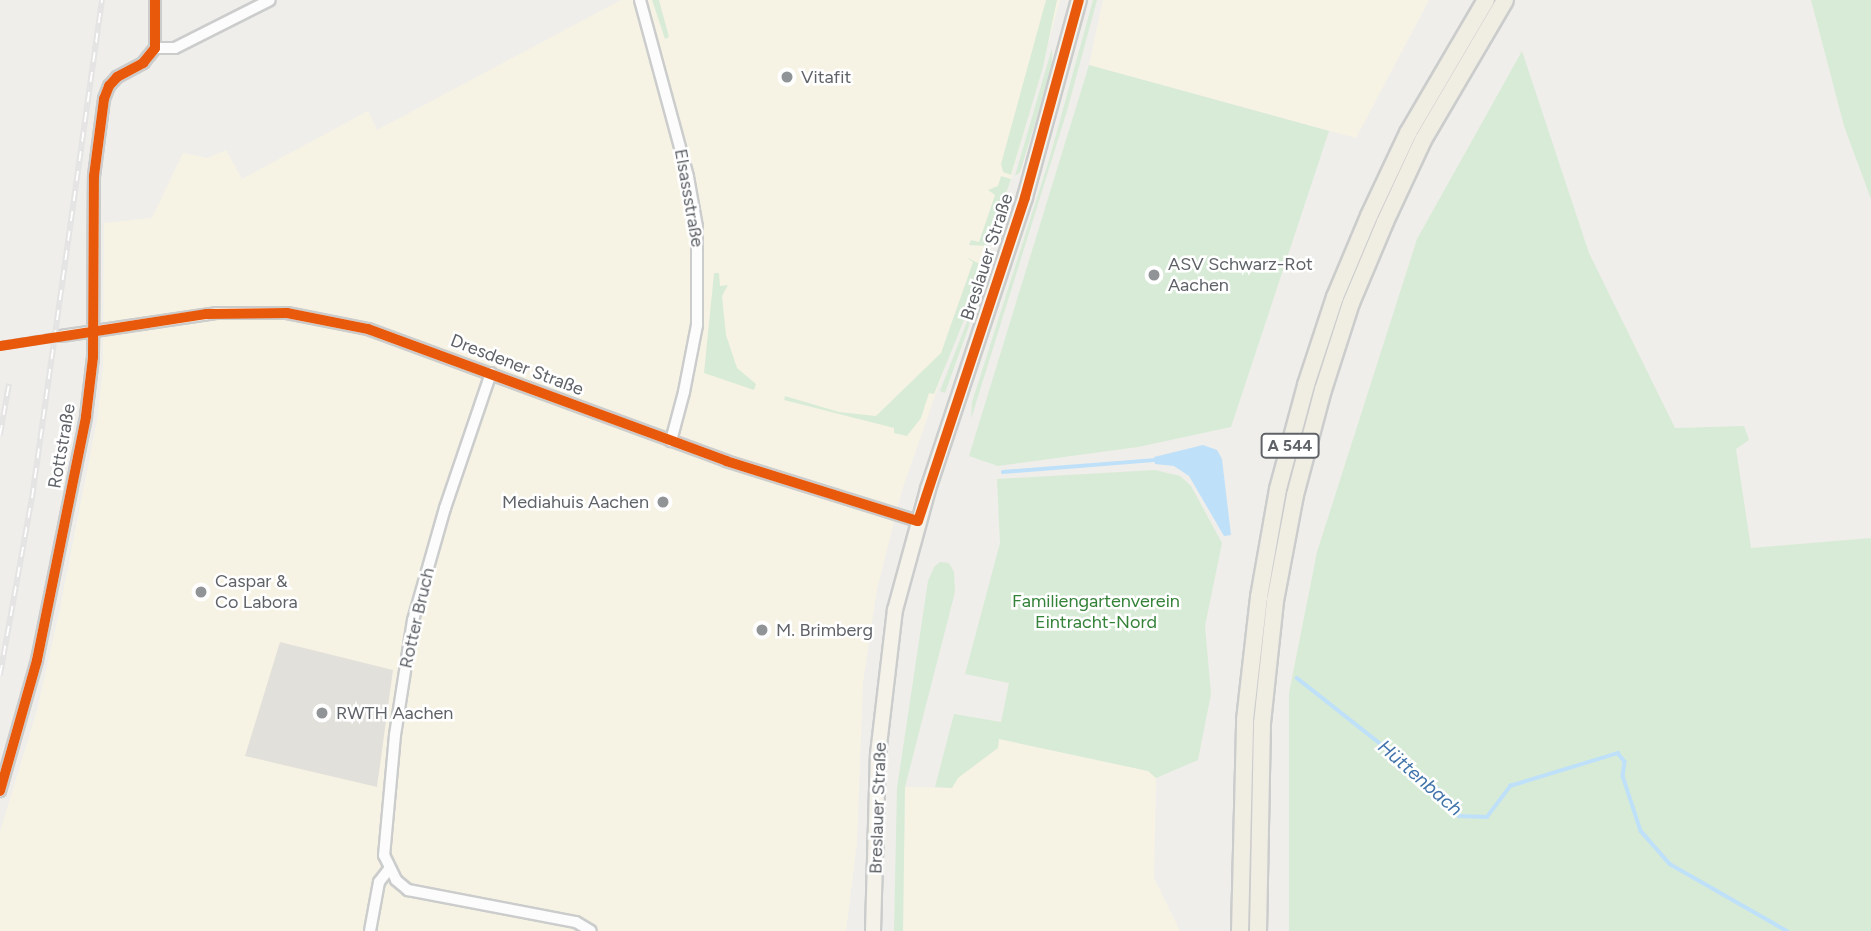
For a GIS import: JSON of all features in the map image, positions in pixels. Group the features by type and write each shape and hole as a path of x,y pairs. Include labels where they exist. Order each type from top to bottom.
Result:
{"highway":[{"name":"A 544","path":"1240,931 1244,720 1259,597 1278,489 1306,385 1335,297 1369,216 1408,133 1486,0"},
{"name":"A 544","path":"1258,931 1262,723 1275,601 1302,469 1351,303 1385,222 1423,139 1505,0"}],"main road":[{"name":"Breslauer Straße","path":"873,931 878,754 895,610 918,521 1025,197 1079,0"}],"street":[{"path":"155,0 155,48 175,48 270,0"},
{"name":"Elsassstraße","path":"640,0 688,177 697,234 696,326 684,392 671,441"},
{"name":"Rottstraße","path":"0,791 26,705 57,568 86,416 93,364 94,176 104,99 109,86 117,77 143,63 155,48"},
{"name":"Dresdener Straße","path":"61,336 206,314 287,313 368,329 671,441 918,521"},
{"name":"Rotter Bruch","path":"370,931 379,882 389,869 384,855 387,813 395,735 413,620 445,508 491,373"},
{"path":"389,869 408,890 576,922 591,931"}],"shaded area":[{"path":"621,0 1060,0 1011,179 902,490 877,589 863,682 857,842 846,931 0,931 0,832 37,710 97,420 103,368 104,223 152,218 183,153 208,158 226,150 242,179 368,111 377,130"},
{"path":"1103,0 1429,0 1356,138 1089,65"},
{"name":"RWTH Aachen","path":"280,642 393,670 377,787 245,756"},
{"path":"999,739 1148,771 1156,778 1154,878 1180,931 903,931 905,787 952,788 957,778 997,748"}],"green space":[{"path":"652,0 659,0 669,37 665,39"},
{"path":"1046,0 1057,0 1043,67 1011,175 1003,172 1001,164"},
{"path":"1093,0 1097,0 1067,111 971,419 972,402 1049,160"},
{"path":"1811,0 1871,0 1871,199 1844,126"},
{"path":"1052,48 1052,65 1043,97 1020,172 1015,176"},
{"path":"1522,51 1589,253 1675,428 1744,426 1749,440 1736,449 1751,548 1871,538 1871,931 1289,931 1289,693 1317,552 1417,239"},
{"name":"ASV Schwarz-Rot Aachen","path":"1089,65 1329,131 1231,427 1138,447 998,466 969,456"},
{"path":"1001,176 1011,179 987,246 969,245 971,240 979,242 995,195 988,190 998,186"},
{"path":"966,257 980,264 964,320 934,394 929,393 921,418 907,436 894,433 894,428 784,400 785,396 839,412 876,416 941,353 973,262"},
{"path":"714,273 719,273 720,286 728,285 722,296 726,335 737,368 756,384 754,390 704,373"},
{"path":"970,314 969,326 945,393 940,391"},
{"name":"Familiengartenverein Eintracht-Nord","path":"1155,470 1180,476 1191,486 1222,543 1205,626 1211,694 1198,760 1156,778 1148,771 999,739 998,748 958,778 952,788 935,787 954,714 1001,722 1009,683 965,674 1000,543 997,479"},
{"path":"940,562 949,563 954,572 955,592 905,787 903,931 894,931 897,788 928,581 934,567"}],"water":[{"path":"1203,445 1217,450 1222,459 1231,535 1224,536 1189,476 1174,466 1155,464 1154,457"}],"waterway":[{"name":"Hüttenbach","path":"1003,472 1157,460"},
{"name":"Hüttenbach","path":"1297,678 1448,797 1447,806 1459,816 1487,817 1510,786 1618,753 1625,762 1623,776 1641,831 1670,864 1787,931"}],"tunnel":[{"path":"0,346 61,336"}],"railway":[{"path":"0,675 32,498 102,0"},
{"path":"0,435 9,384"}],"cycle path":[{"path":"0,791 37,660 86,416 93,357 94,176 104,99 109,86 117,77 143,63 155,48 155,0"},
{"path":"0,346 206,314 287,313 368,329 726,461 918,521 1025,197 1079,0"}],"place":[{"name":"Vitafit","path":"787,77"},
{"name":"ASV Schwarz-Rot Aachen","path":"1154,275"},
{"name":"Mediahuis Aachen","path":"663,502"},
{"name":"Caspar & Co Labora","path":"201,592"},
{"name":"M. Brimberg","path":"762,630"},
{"name":"RWTH Aachen","path":"322,713"}]}
